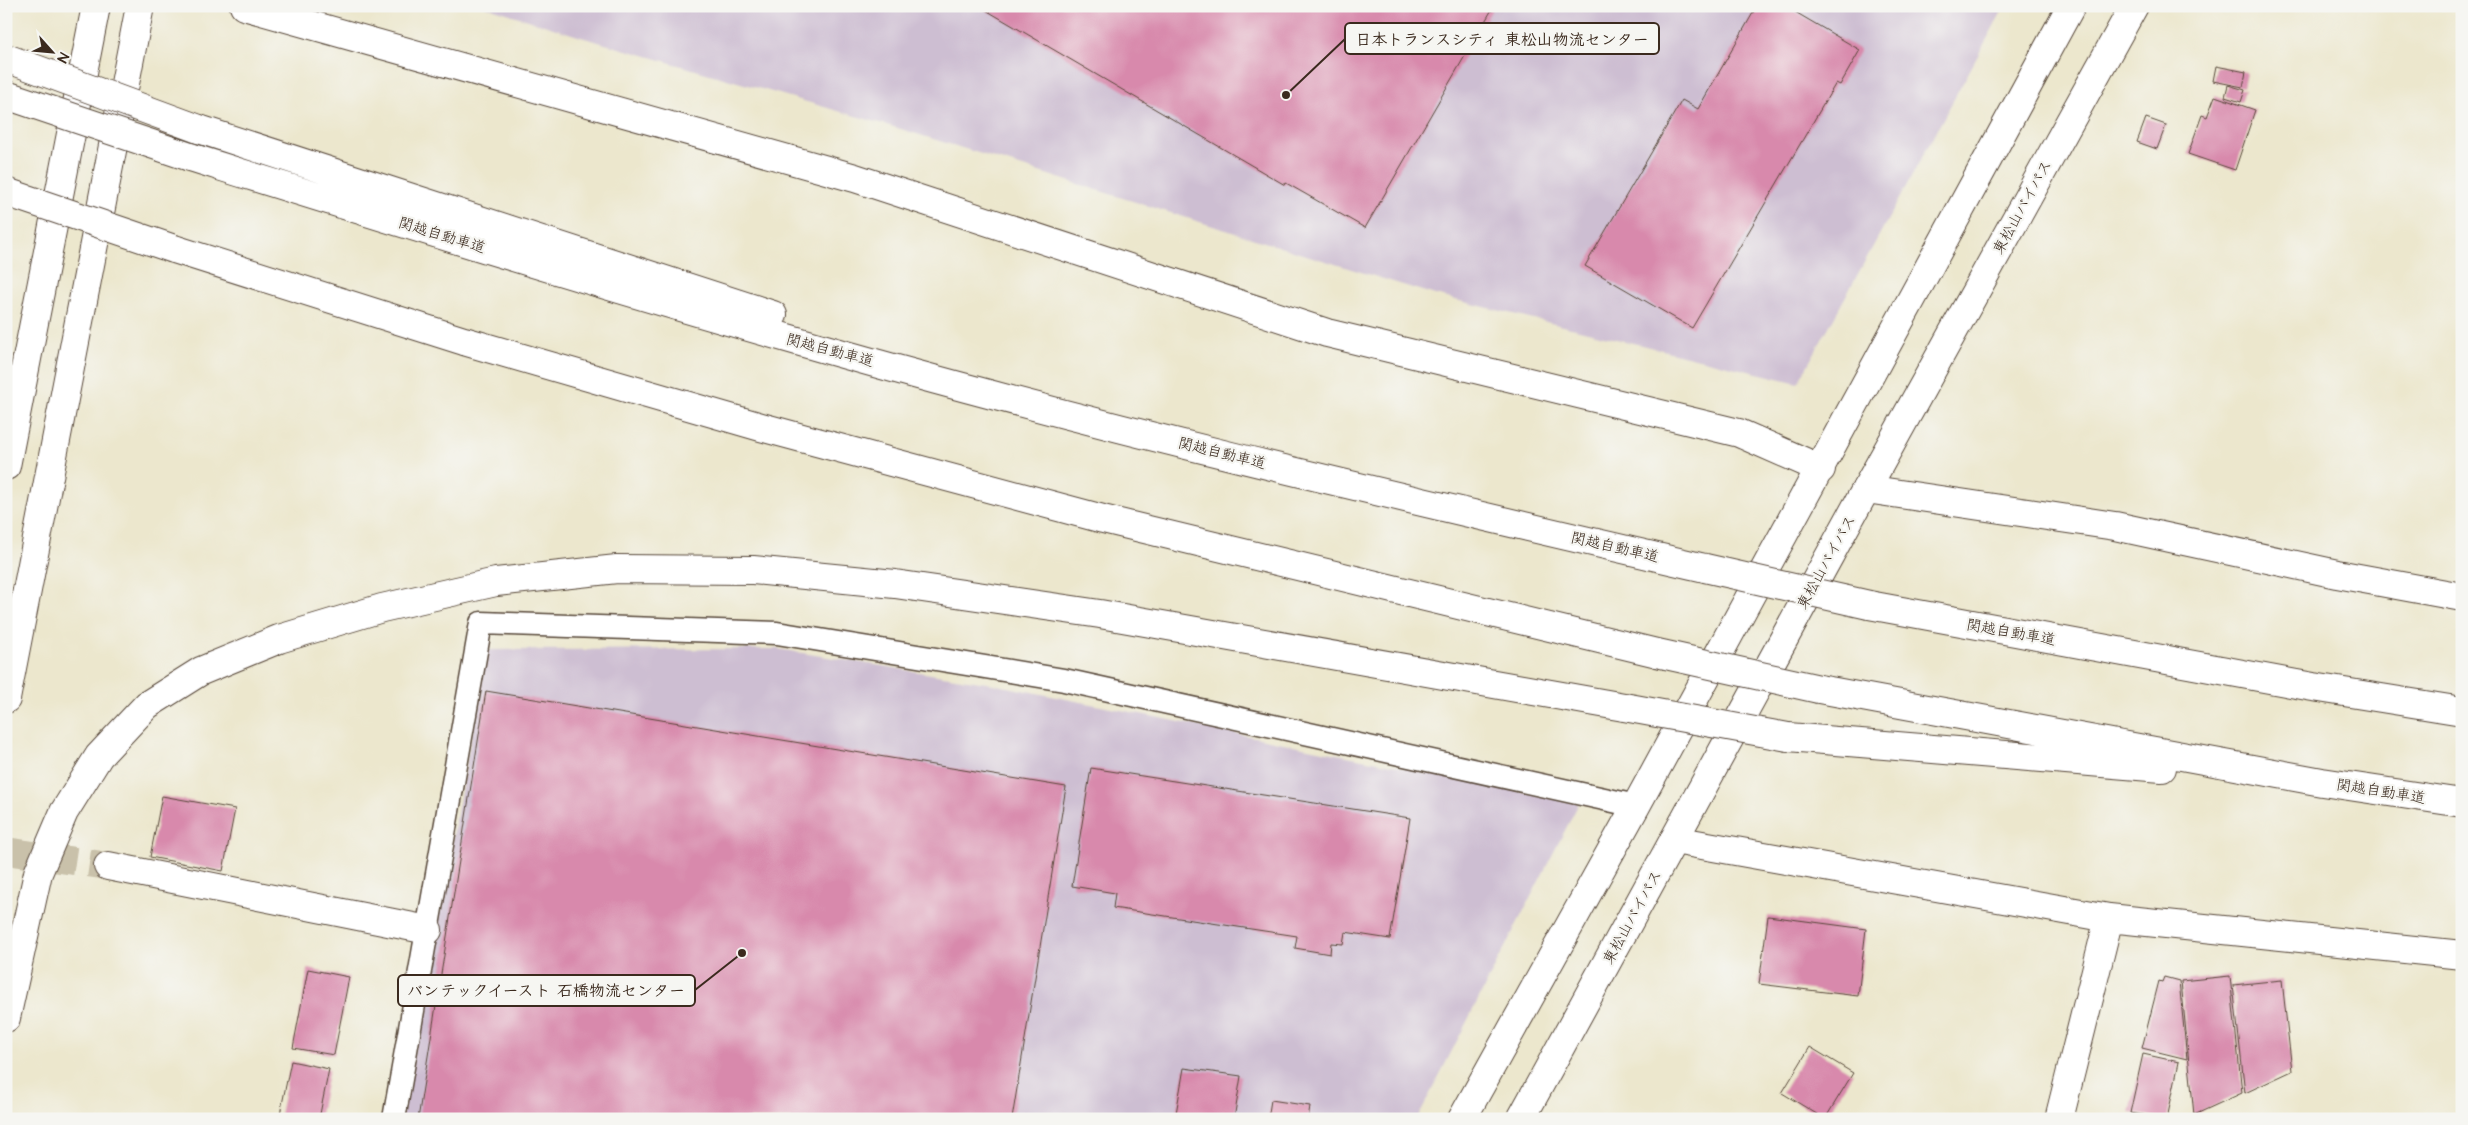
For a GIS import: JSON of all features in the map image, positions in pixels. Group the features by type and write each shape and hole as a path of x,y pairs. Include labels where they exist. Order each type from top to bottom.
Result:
{"main road":[{"path":"6,466 96,6"},
{"path":"6,699 140,6"},
{"path":"244,6 855,178 1327,333 1740,433 1821,469"},
{"path":"1462,1119 1821,469 2071,6"},
{"name":"東松山バイパス","path":"1520,1119 2134,6"},
{"path":"6,58 199,129 1126,429"},
{"name":"関越自動車道","path":"6,95 190,157 480,247 789,339 1126,429 1403,498 1869,605 2313,687 2462,711"},
{"name":"関越自動車道","path":"6,192 174,249 473,344 770,429 1103,519 1819,689 2322,782 2462,803"},
{"path":"1866,489 2115,526 2337,574 2462,597"},
{"path":"6,1018 38,873 64,812 99,756 147,705 201,671 279,639 382,608 496,582 617,569 753,570 895,584 1110,616 1788,736 2322,782"},
{"path":"1674,840 2109,918 2462,955"},
{"path":"108,866 428,930"},
{"path":"2059,1119 2109,918"}],"lane":[{"path":"394,1119 480,623 777,633 1064,680 1636,806"}],"shaded area":[{"path":"485,6 2005,6 1798,383 1435,295 904,130 581,37"},
{"path":"778,649 992,684 1579,803 1417,1119 401,1119 487,650"}],"building":[{"path":"979,6 1494,6 1365,228 1286,183 1285,185"},
{"path":"1757,6 1785,6 1860,50 1840,85 1836,83 1692,328 1585,266 1682,100 1698,109"},
{"path":"2216,66 2246,72 2243,87 2213,81"},
{"path":"2228,85 2245,90 2241,102 2225,97"},
{"path":"2215,96 2255,110 2235,170 2188,154 2202,115 2207,117"},
{"path":"2146,118 2166,125 2157,149 2137,142"},
{"path":"486,691 1066,787 1012,1119 418,1119"},
{"path":"1091,768 1410,818 1390,939 1345,932 1343,944 1331,943 1330,954 1295,948 1297,936 1113,908 1115,893 1072,886"},
{"path":"162,796 235,809 223,871 150,857"},
{"path":"1768,916 1866,929 1858,996 1759,984"},
{"path":"308,969 349,977 334,1055 293,1048"},
{"path":"2230,976 2242,1093 2194,1115 2181,981"},
{"path":"2164,977 2179,981 2187,1059 2142,1048 2159,981 2162,982"},
{"path":"2282,980 2292,1071 2245,1093 2233,985"},
{"path":"1810,1047 1853,1073 1825,1119 1782,1093"},
{"path":"2143,1054 2179,1062 2167,1119 2130,1113"},
{"path":"291,1061 329,1069 319,1119 279,1119"},
{"path":"1184,1068 1241,1076 1234,1119 1175,1119"},
{"path":"1271,1100 1310,1106 1308,1119 1268,1119"}],"tunnel":[{"path":"6,851 108,866"}],"place":[{"name":"日本トランスシティ 東松山物流センター","path":"1286,95"},
{"name":"バンテックイースト 石橋物流センター","path":"742,953"}]}
